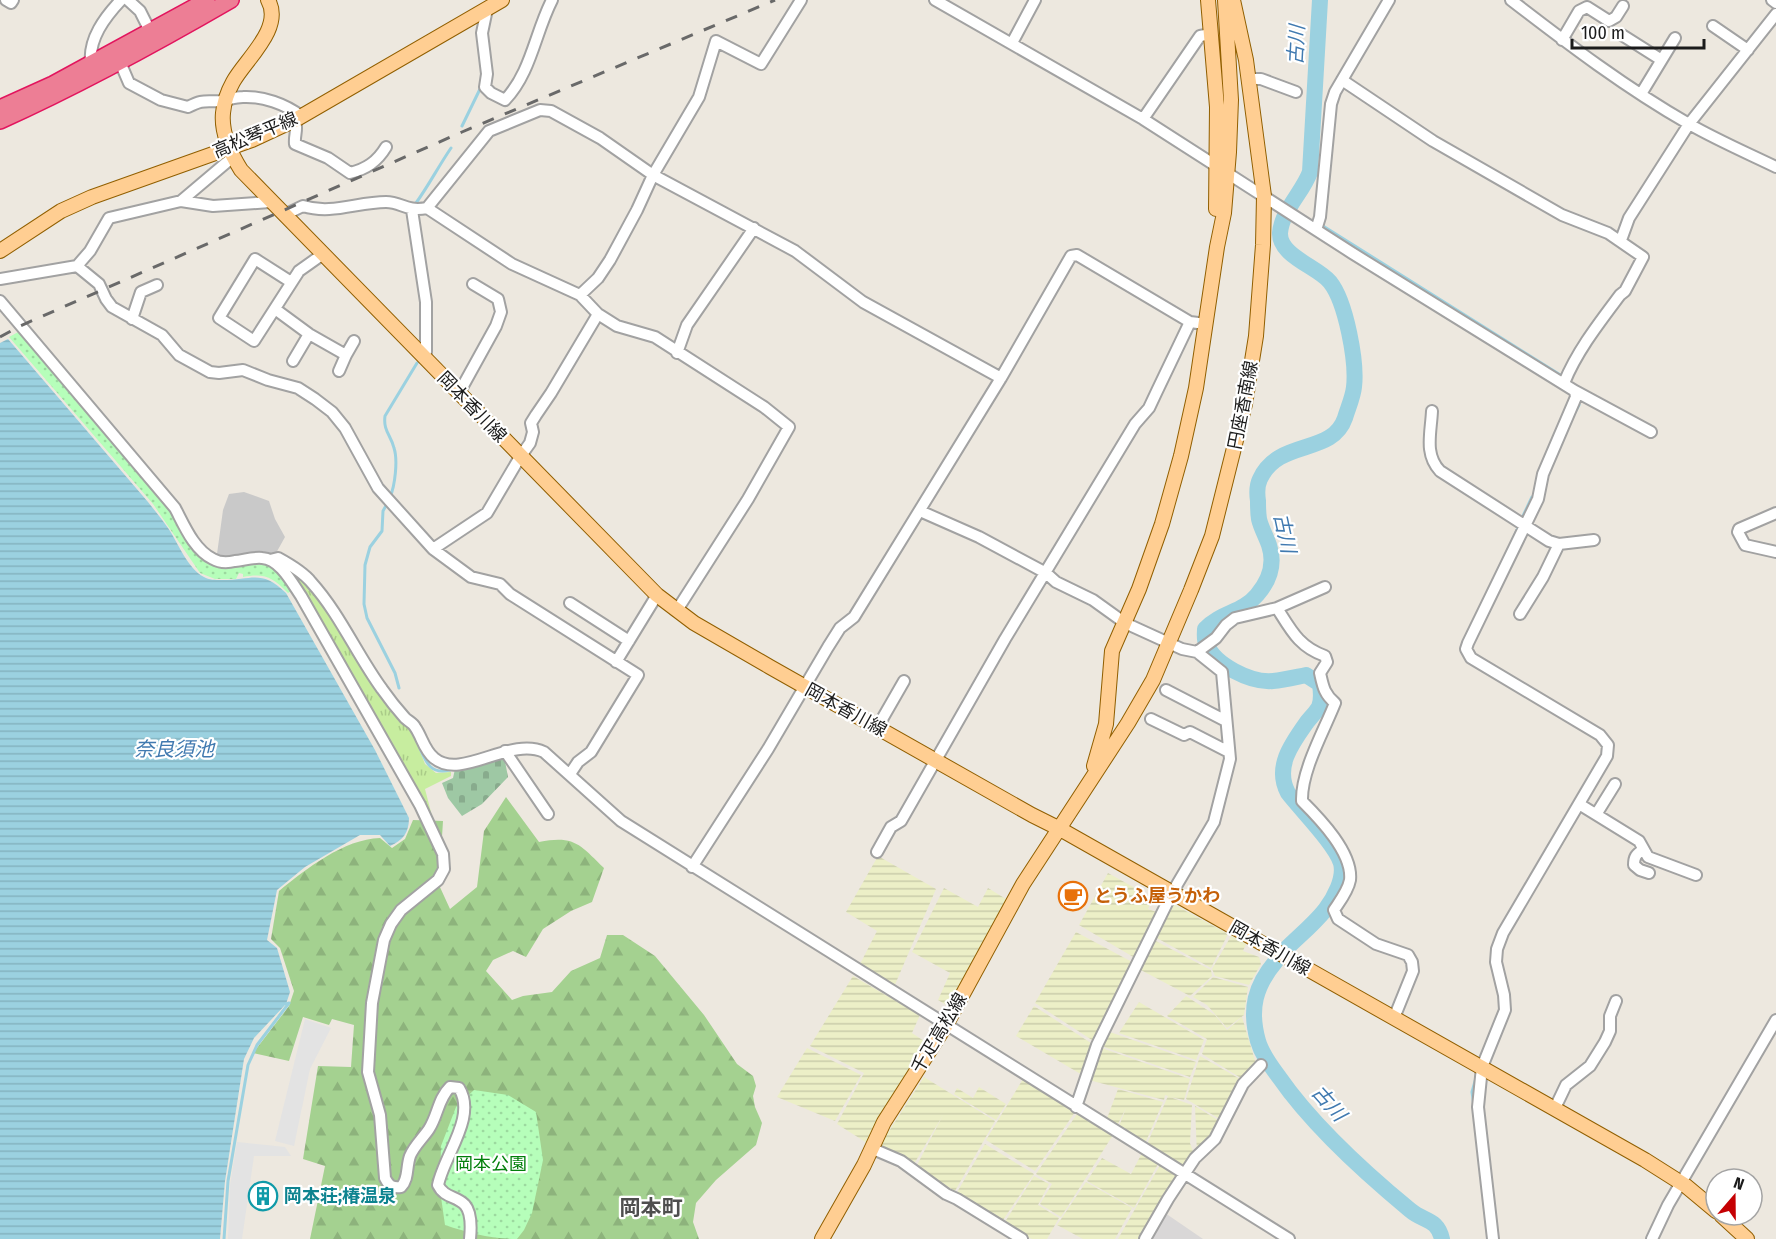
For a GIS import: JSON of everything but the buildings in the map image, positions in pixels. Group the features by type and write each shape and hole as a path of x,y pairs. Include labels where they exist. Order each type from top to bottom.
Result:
{"highway":[{"path":"0,108 53,84 207,0"},
{"path":"0,121 58,95 231,0"}],"main road":[{"name":"岡本香川線","path":"268,0 272,8 265,36 255,54 234,80 226,100 223,120 231,153 241,170 657,595 675,610 805,687 1645,1160 1704,1201"},
{"name":"高松琴平線","path":"0,251 71,206 124,185 231,153 298,118 502,0"},
{"path":"1208,0 1222,170"},
{"path":"1220,0 1228,39"},
{"path":"1222,170 1232,100 1225,0"},
{"name":"円座香南線","path":"1060,829 1128,723 1153,680 1169,644 1212,536 1245,404 1256,336 1264,196 1246,60 1233,0"},
{"path":"1243,0 1249,42 1246,60"},
{"name":"円座香南線","path":"1090,780 1107,724 1112,651 1125,623 1162,524 1181,456 1196,388 1217,247 1222,170"},
{"name":"千疋高松線","path":"822,1239 873,1149 884,1122 946,1025 1023,884 1060,829"},
{"path":"1734,1227 1747,1239"}],"street":[{"path":"6,0 11,3 13,0"},
{"path":"91,63 90,52 103,21 121,0"},
{"path":"128,0 140,11 150,31"},
{"path":"487,9 482,33 487,74 485,87 490,93 505,100 514,91 528,64 552,0"},
{"path":"580,295 598,278 610,260 653,176 699,97 716,41 761,64 801,0"},
{"path":"935,0 1143,119 1575,391 1651,432"},
{"path":"1012,43 1035,0"},
{"path":"1316,230 1320,217 1329,110 1335,92 1389,0"},
{"path":"1772,0 1776,3"},
{"path":"1513,1 1562,39 1641,94 1689,124 1776,167"},
{"path":"1562,39 1579,11 1587,7 1609,21 1616,18 1623,6"},
{"path":"1621,240 1629,218 1689,124 1776,15"},
{"path":"1713,26 1748,50"},
{"path":"1143,119 1200,36 1211,34"},
{"path":"1622,35 1660,59"},
{"path":"1641,94 1652,78 1660,59 1675,38"},
{"path":"120,62 129,83 161,100 188,107 201,100 260,96 293,110 298,118 295,144 328,158 350,173 360,171 374,163 386,147"},
{"path":"1248,79 1261,79 1296,92"},
{"path":"1342,80 1433,141 1484,171 1562,215 1621,240 1643,257 1625,291 1584,344 1564,383"},
{"path":"427,208 489,131 540,110 551,111 600,138 653,176 803,256 863,302 1000,378"},
{"path":"181,201 231,153"},
{"path":"0,279 77,266 90,251 109,218 181,201 213,206 270,202"},
{"path":"284,215 303,206 331,210 390,202 412,210 427,208 513,264 580,295 597,314 617,326 655,337 764,408 789,427 748,499 675,610"},
{"path":"412,210 426,302 426,352 423,357"},
{"path":"677,353 687,325 754,228"},
{"path":"291,282 255,260 219,318 254,341 299,271 323,254"},
{"path":"692,867 840,628 854,617 920,511 1071,256 1077,255 1190,322 1206,324"},
{"path":"77,266 99,284 112,307 162,335 179,355 210,372 243,370 298,388 315,399 332,412 345,428 378,488 433,549 471,578 500,584 510,594 638,675 591,752 578,762 570,774"},
{"path":"459,393 483,352 501,312 498,299 473,284"},
{"path":"132,319 141,292 157,285"},
{"path":"0,301 175,508 203,552 211,559 222,563 264,558 285,572 301,596 420,805 443,854 444,869 438,880 401,910 384,940 372,1003 368,1072 380,1115 385,1179 394,1188 401,1187 405,1182 411,1154 435,1117 444,1093 450,1087 459,1088 465,1102 463,1123 438,1185 445,1194 465,1205 469,1214 470,1239"},
{"path":"275,309 309,334 345,355"},
{"path":"433,549 487,513 530,443 533,432 531,423 597,314"},
{"path":"877,852 891,827 901,821 1046,573 1136,424 1149,408 1190,322"},
{"path":"293,361 309,334"},
{"path":"339,371 354,341"},
{"path":"1493,1239 1478,1107 1482,1067 1505,1010 1504,995 1496,963 1500,941 1607,756 1608,746 1600,735 1471,658 1466,649 1538,499 1543,474 1576,397 1575,391"},
{"path":"1432,411 1430,455 1440,471 1549,542 1594,540"},
{"path":"920,511 979,537 1046,573 1056,582 1093,600 1125,623 1182,649 1203,647 1216,638 1235,618 1277,608 1325,587"},
{"path":"1776,513 1739,529 1738,532 1745,545 1776,552"},
{"path":"1520,614 1543,577 1559,543"},
{"path":"270,560 278,558 310,580 322,595 381,689 406,720 414,725 425,747 434,758 442,763 456,764 505,751 529,747 537,749 570,774 621,821 1289,1239"},
{"path":"616,662 657,595"},
{"path":"570,603 629,641"},
{"path":"1277,608 1297,639 1312,652 1325,656 1327,662 1320,673 1326,696 1335,703 1310,764 1302,801 1338,843 1348,861 1350,880 1334,910 1338,919 1376,944 1408,955 1412,962 1413,970 1394,1018"},
{"path":"1076,1107 1097,1045 1172,893 1214,822 1230,759 1222,672 1203,647"},
{"path":"877,728 904,681"},
{"path":"1166,690 1226,721"},
{"path":"1151,719 1184,735 1190,732 1229,752"},
{"path":"505,751 548,814"},
{"path":"1597,813 1616,784"},
{"path":"1579,804 1639,841 1648,857 1696,875"},
{"path":"1643,850 1634,859 1634,865 1649,873"},
{"path":"1555,1108 1566,1085 1590,1066 1605,1042 1610,1031 1610,1016 1616,1002"},
{"path":"1652,1239 1681,1183 1776,1020"},
{"path":"1145,1239 1195,1158 1215,1139 1243,1084 1261,1065"},
{"path":"873,1149 901,1161 946,1194 1022,1239"}],"shaded area":[{"path":"244,492 269,501 275,519 285,537 275,555 225,556 217,554 223,510 229,494"},
{"path":"305,1019 331,1028 310,1069 294,1146 275,1141"},
{"path":"237,1142 285,1147 291,1156 254,1156 242,1239 228,1239 230,1185"},
{"path":"1165,1213 1203,1239 1149,1239"}],"green space":[{"path":"20,331 174,511 197,552 205,560 225,568 261,561 279,571 293,590 288,593 273,580 263,576 243,577 243,574 239,573 236,579 215,579 200,573 153,504 9,337"},
{"path":"280,561 302,575 411,729 425,764 436,773 451,772 451,776 425,789 432,816 298,581"},
{"path":"504,756 508,777 482,804 462,816 448,798 442,783 453,778 455,769"},
{"path":"506,797 539,842 569,841 589,853 604,868 592,902 571,911 543,929 526,957 513,951 493,960 486,971 512,1000 552,992 571,971 600,958 607,935 623,935 655,956 704,1015 737,1064 753,1076 756,1086 753,1096 755,1107 762,1123 756,1145 716,1180 696,1203 693,1222 699,1239 310,1239 325,1166 303,1159 318,1066 351,1067 354,1025 332,1019 329,1025 303,1017 289,1061 253,1053 289,1006 294,991 280,948 271,939 279,891 313,865 339,849 380,838 392,848 405,839 413,820 443,821 439,885 450,909 477,887 484,831"},
{"path":"878,856 936,889 894,987 859,966 877,931 846,912"},
{"path":"1108,873 1153,898 1148,909 1160,913 1135,958 1079,925"},
{"path":"944,888 978,907 988,888 1006,899 948,1006 938,1000 950,973 912,952"},
{"path":"1173,904 1228,934 1211,968 1155,937"},
{"path":"1076,932 1134,963 1095,1042 1035,1003"},
{"path":"1231,936 1246,944 1243,951 1259,957 1261,964 1249,985 1215,976 1212,969"},
{"path":"1154,940 1211,970 1212,976 1190,996 1137,968"},
{"path":"853,976 920,1015 912,1033 927,1043 867,1143 837,1124 864,1073 810,1046"},
{"path":"1213,977 1248,987 1244,1015 1227,1028 1207,1005 1193,997"},
{"path":"1186,996 1215,1015 1227,1030 1242,1017 1256,1064 1244,1080 1202,1054 1207,1039 1167,1016"},
{"path":"1139,1002 1204,1040 1196,1060 1119,1033"},
{"path":"1034,1006 1094,1045 1084,1076 1016,1036"},
{"path":"1107,1031 1196,1062 1190,1077 1101,1046"},
{"path":"1099,1047 1190,1079 1184,1100 1170,1097 1192,1105 1190,1143 1194,1154 1186,1169 1147,1144 1168,1096 1165,1095 1164,1100 1089,1080"},
{"path":"807,1048 861,1075 835,1121 777,1097"},
{"path":"1200,1056 1240,1079 1223,1121 1186,1099"},
{"path":"924,1077 995,1121 955,1191 916,1167 943,1115 914,1164 880,1145"},
{"path":"1023,1079 1075,1112 1035,1171 986,1140"},
{"path":"979,1087 1006,1104 996,1120 954,1094 957,1088 973,1098"},
{"path":"1118,1089 1163,1102 1144,1146 1118,1129 1126,1108 1116,1128 1106,1121"},
{"name":"岡本公園","path":"474,1090 508,1095 536,1112 543,1160 532,1213 517,1239 480,1235 445,1225 440,1190 441,1146 456,1107"},
{"path":"1195,1106 1221,1122 1197,1155"},
{"path":"1077,1114 1113,1135 1061,1217 1040,1204 1052,1184 1036,1174"},
{"path":"985,1144 1034,1174 1001,1223 956,1194"},
{"path":"1142,1153 1158,1164 1134,1208 1087,1181 1102,1158 1131,1174"},
{"path":"1160,1165 1179,1178 1144,1239 1118,1239"},
{"path":"1034,1176 1049,1184 1038,1205 1059,1218 1047,1239 1032,1239 1003,1225"},
{"path":"1086,1182 1132,1208 1115,1239 1083,1239 1057,1225"}],"water":[{"name":"奈良須池","path":"8,339 148,502 168,528 188,562 198,573 215,580 263,578 286,593 375,750 409,818 406,832 395,844 390,846 380,835 360,835 305,867 277,890 267,940 277,948 290,992 286,1004 254,1038 244,1059 225,1181 220,1239 0,1239 0,343"}],"waterway":[{"name":"古川","path":"1286,949 1325,910 1335,894 1342,869 1338,855 1288,793 1284,783 1284,765 1291,747 1319,707 1320,684 1306,675 1273,681 1244,676 1225,665 1210,651 1205,640 1205,629 1211,623 1245,606 1261,589 1268,577 1271,552 1259,517 1258,484 1260,479 1269,466 1279,458 1329,438 1338,430 1345,418 1353,391 1352,348 1336,291 1324,277 1292,255 1281,241 1280,233 1285,217 1310,172 1320,0"},
{"path":"462,126 481,87"},
{"path":"416,203 451,148"},
{"path":"1323,226 1562,376"},
{"path":"390,497 395,480 396,459 393,444 386,429 385,416 417,363"},
{"path":"1574,414 1579,405"},
{"path":"1522,518 1532,497"},
{"path":"388,502 383,511 382,531 370,547 365,565 364,604 367,618 395,673 399,688"},
{"path":"1512,541 1519,526"},
{"path":"419,746 433,769 450,770"},
{"name":"古川","path":"1276,961 1263,980 1254,1008 1255,1029 1264,1056 1323,1131 1415,1214 1437,1227 1442,1239"},
{"path":"224,1239 228,1181 248,1065 257,1045 289,1003 286,1004"},
{"path":"1474,1106 1472,1092 1476,1078"}],"railway":[{"path":"0,337 20,326 462,132 775,0"}],"place":[{"name":"とうふ屋うかわ","path":"1073,896"},
{"name":"岡本荘;椿温泉","path":"263,1196"}],"district":[{"name":"岡本町","path":"651,1208"}]}
